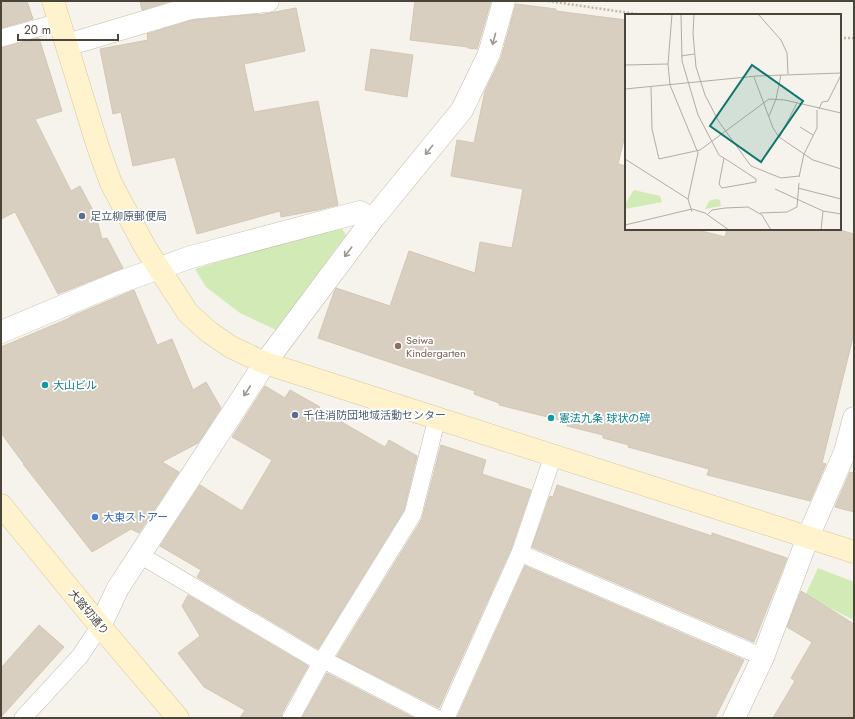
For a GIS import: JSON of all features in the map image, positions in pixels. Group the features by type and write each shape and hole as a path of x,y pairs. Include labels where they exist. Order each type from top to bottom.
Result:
{"street":[{"path":"53,1 98,147 111,183 145,248 158,268 188,313 209,332 231,347 265,363 854,552"},
{"path":"67,45 190,8 268,1"},
{"path":"100,626 118,588 265,363 372,220 462,110 490,54 504,1"},
{"path":"1,332 120,282 191,257 360,212 372,220"},
{"path":"734,718 763,657 808,537 845,452 854,418"},
{"name":"大踏切通り","path":"1,505 178,718"}],"lane":[{"path":"1,38 60,22"},
{"path":"291,718 322,661 413,514 437,418"},
{"path":"446,718 520,553 553,456"},
{"path":"520,553 763,657"},
{"path":"140,555 317,660 326,661 436,718"},
{"path":"23,718 80,656 100,626"}],"path":[{"path":"548,1 636,14"},
{"path":"841,38 854,38"}],"green space":[{"path":"339,224 346,235 276,330 240,313 206,287 195,269"},
{"path":"818,568 854,582 854,620 805,596"}],"building":[{"path":"1,1 27,1 33,19 1,28"},
{"path":"140,1 171,1 142,10"},
{"path":"415,1 491,1 477,49 410,40"},
{"path":"516,4 625,20 625,135 618,164 625,166 625,230 698,230 725,237 727,230 840,230 854,234 854,333 822,463 826,464 810,501 707,475 709,469 628,447 629,445 603,438 603,435 567,426 568,422 499,405 499,403 474,394 475,391 318,338 336,288 390,306 409,251 475,273 480,242 512,248 523,189 451,176 457,140 474,143 485,91 501,58"},
{"path":"296,8 305,51 244,64 254,112 318,101 338,205 281,217 280,211 197,234 175,157 133,166 121,112 113,114 100,49 148,40 147,34 193,20 259,15"},
{"path":"39,38 62,111 35,119 71,191 80,186 96,216 102,239 107,238 123,268 58,294 15,212 1,219 1,48"},
{"path":"371,49 413,55 407,97 365,90"},
{"path":"134,290 157,345 172,339 193,390 206,382 221,408 198,443 162,462 179,472 139,533 131,529 92,552 23,464 1,433 1,347"},
{"path":"265,386 285,398 290,390 320,407 319,409 385,447 389,440 417,456 404,510 318,649 197,577 201,570 160,546 200,485 242,511 272,460 232,437"},
{"path":"441,445 486,460 482,474 531,490 511,549 439,708 337,656 422,519"},
{"path":"850,472 854,473 854,512 835,507"},
{"path":"557,485 712,536 712,533 787,558 754,642 532,547 550,496 553,497"},
{"path":"525,566 744,660 715,718 457,718"},
{"path":"801,591 854,624 854,718 773,718 795,681 791,678 812,642 787,627"},
{"path":"188,595 308,666 282,713 281,718 240,718 245,710 204,687 178,653 200,636 182,606"},
{"path":"39,625 64,647 1,717 1,668"},
{"path":"327,673 414,718 302,718"}],"place":[{"name":"足立柳原郵便局","path":"82,216"},
{"name":"Seiwa Kindergarten","path":"398,346"},
{"name":"大山ビル","path":"45,385"},
{"name":"千住消防団地域活動センター","path":"295,415"},
{"name":"憲法九条 球状の碑","path":"551,418"},
{"name":"大東ストアー","path":"95,517"}]}
